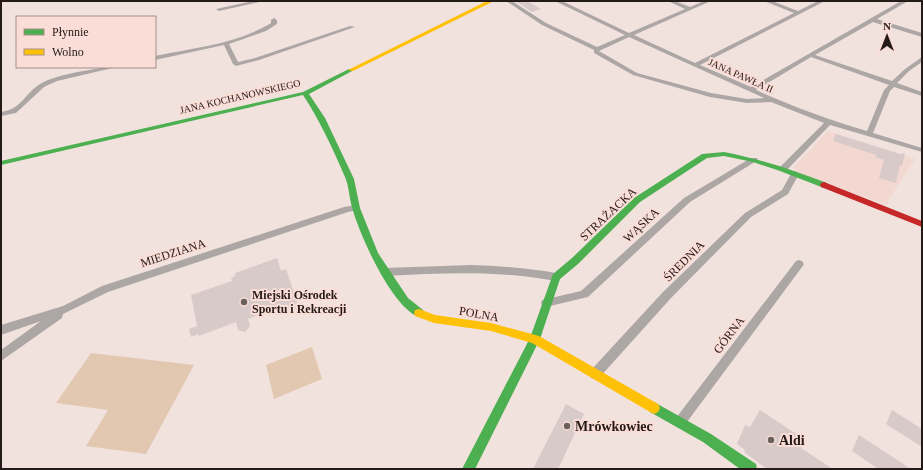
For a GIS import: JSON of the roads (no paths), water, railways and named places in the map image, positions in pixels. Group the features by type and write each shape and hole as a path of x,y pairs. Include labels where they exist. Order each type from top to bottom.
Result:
{"street":[{"path":"219,9 261,1"},
{"name":"JANA KOCHANOWSKIEGO","path":"1,163 305,93 491,1"},
{"path":"508,1 544,24 597,49 596,52 622,67 642,76 721,97 747,101 772,100"},
{"name":"JANA PAWŁA II","path":"558,1 772,100 829,122 922,150"},
{"path":"671,1 690,9"},
{"path":"597,49 708,1"},
{"path":"767,1 799,13"},
{"path":"695,65 822,1"},
{"path":"751,90 905,1"},
{"path":"156,58 226,43 266,30 274,24 274,20"},
{"path":"873,20 922,35"},
{"path":"226,43 236,64 257,59 352,27"},
{"path":"810,55 922,94"},
{"path":"868,134 887,90 892,83 921,61"},
{"path":"1,114 14,112 47,83 109,68"},
{"name":"POLNA","path":"305,93 321,118 350,179 356,208 374,254 404,301 417,312 434,318 491,327 535,339 707,438 751,469"},
{"path":"783,170 829,122"},
{"name":"STRAŻACKA","path":"468,469 535,339 556,277 575,261 638,200 705,156 724,154 754,160 795,174 922,224"},
{"name":"WĄSKA","path":"546,303 584,294 687,200 754,160"},
{"name":"ŚREDNIA","path":"595,374 667,296 748,215 785,192 795,174"},
{"name":"MIEDZIANA","path":"1,330 66,309 104,289 347,209 356,208"},
{"name":"GÓRNA","path":"680,422 799,264"},
{"path":"385,272 488,268 528,271 556,277"},
{"path":"1,356 66,309"}],"place":[{"name":"Miejski Ośrodek Sportu i Rekreacji","path":"244,302"},
{"name":"Mrówkowiec","path":"567,426"},
{"name":"Aldi","path":"771,440"}]}
